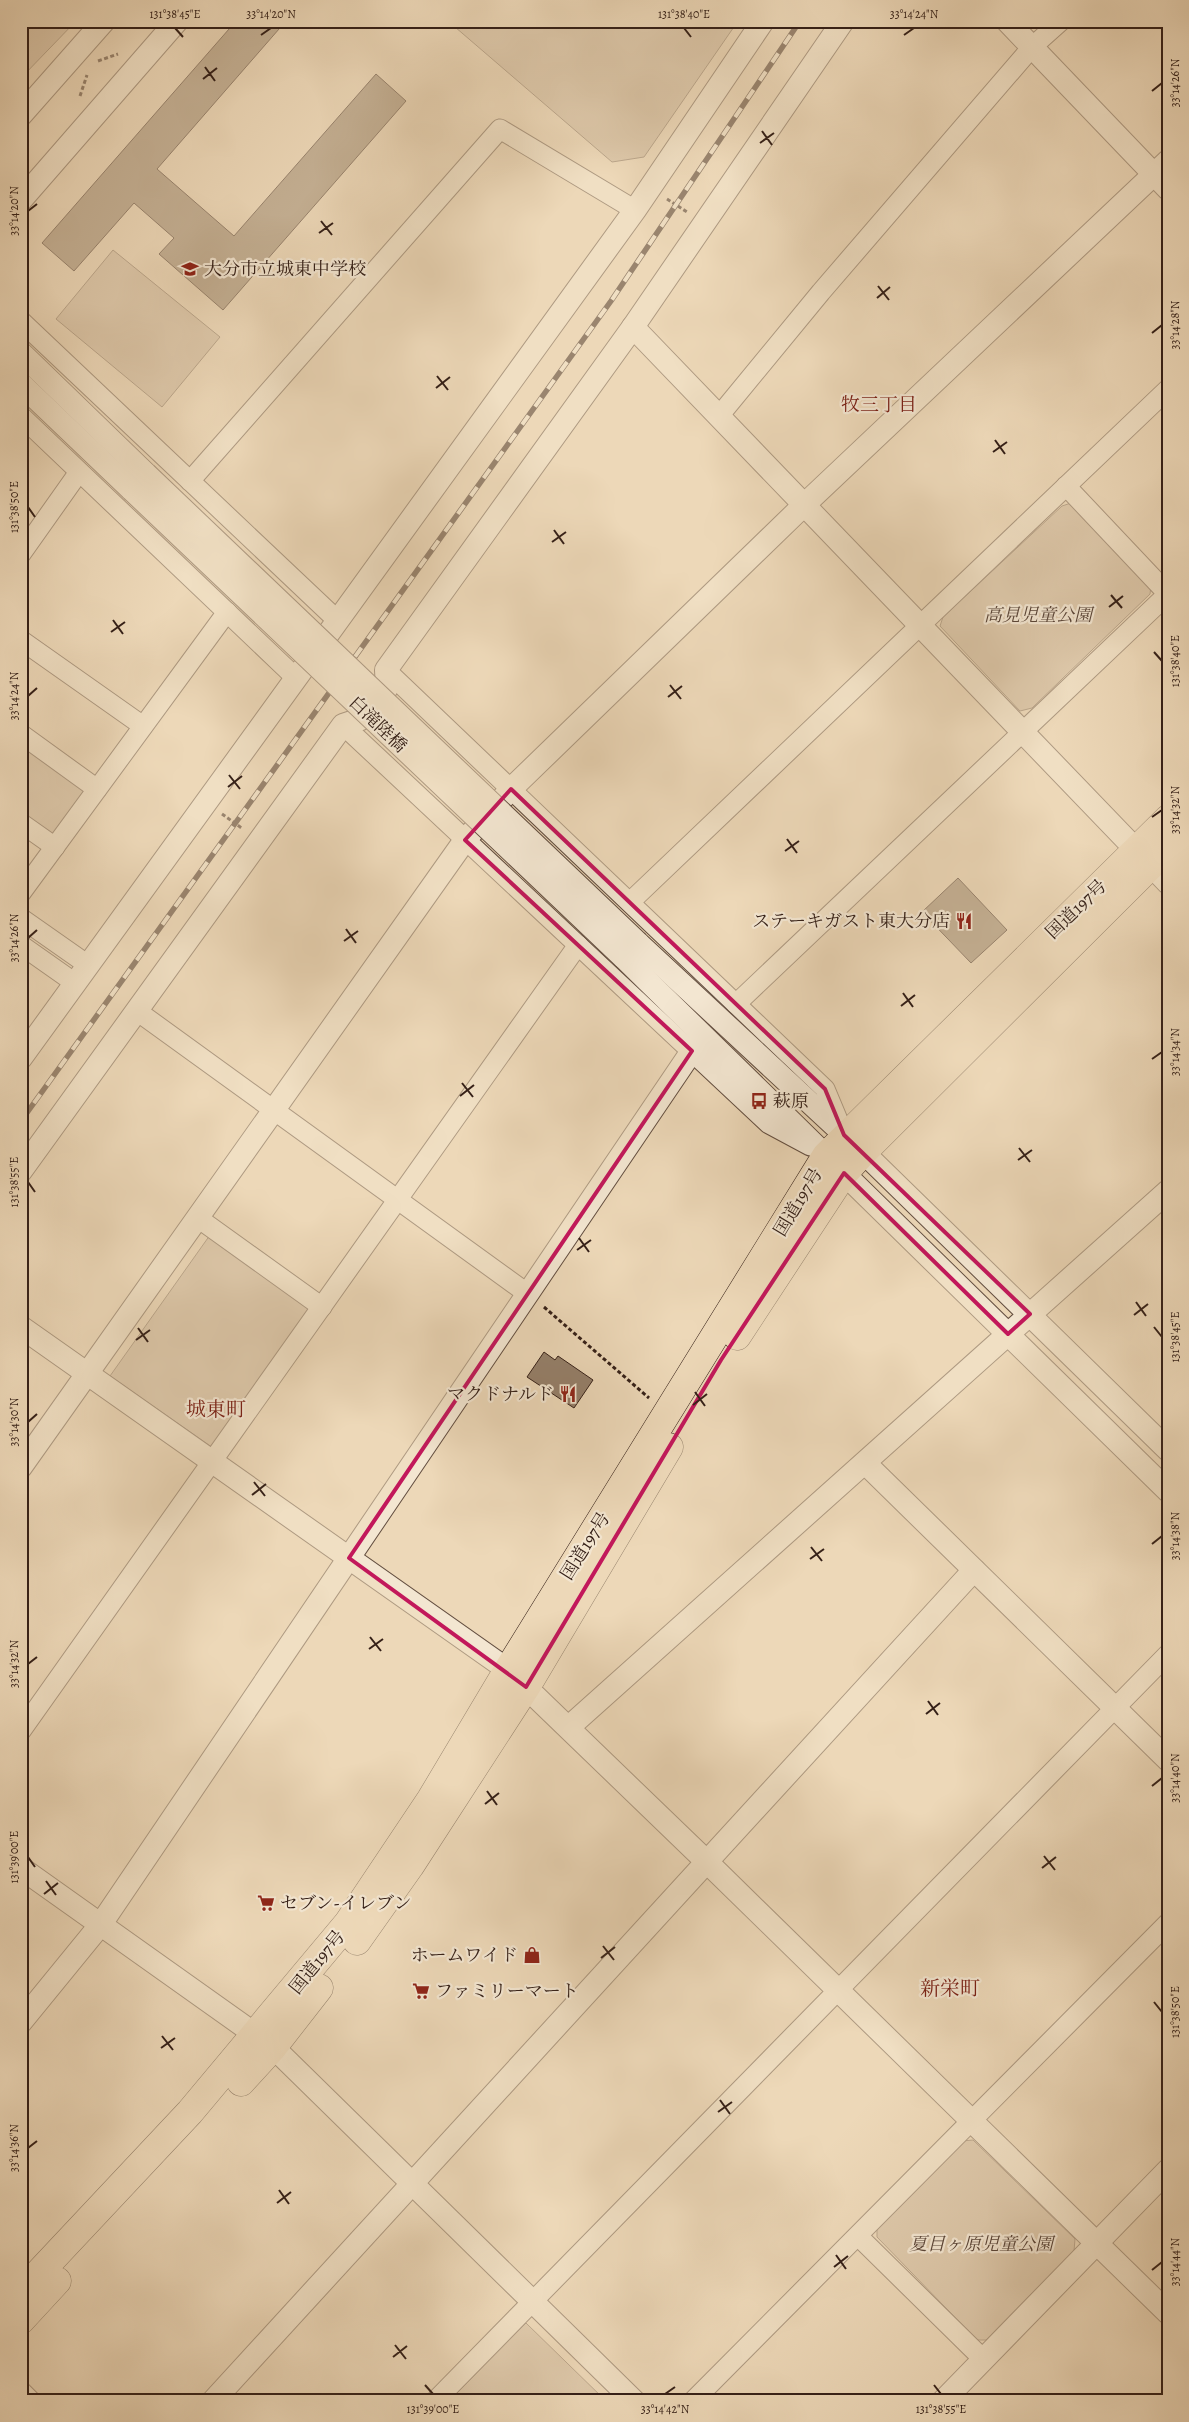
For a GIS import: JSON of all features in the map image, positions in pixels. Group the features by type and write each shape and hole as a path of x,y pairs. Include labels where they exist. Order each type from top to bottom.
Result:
{"highway":[{"name":"国道197号","path":"21,2320 265,2041 368,1928 517,1678 668,1414 835,1164 853,1143 1155,862 1168,819"},
{"name":"国道197号","path":"517,1678 721,1360 835,1164"},
{"name":"国道197号","path":"21,2292 190,2112 265,2041"}],"street":[{"path":"21,115 104,21"},
{"path":"21,200 177,21"},
{"path":"21,1058 295,677 635,210 764,21"},
{"path":"21,1171 343,726 361,719 387,688 386,670 633,327 843,21"},
{"path":"21,1467 465,840 511,789 804,505 1163,175 1007,21"},
{"path":"719,416 821,292 1032,47 1061,21"},
{"path":"190,481 500,129 635,210"},
{"path":"21,321 337,620"},
{"path":"633,327 1022,732 1155,862"},
{"path":"21,353 139,482"},
{"path":"21,384 139,482"},
{"path":"630,902 1168,389"},
{"path":"21,416 295,677"},
{"path":"24,544 79,472"},
{"name":"白滝陸橋","path":"139,482 631,950"},
{"path":"736,1004 1168,594 1066,486"},
{"path":"21,893 226,612"},
{"path":"21,640 143,726"},
{"path":"386,670 825,1089 853,1143"},
{"path":"343,726 769,1124 835,1164"},
{"path":"21,734 97,789"},
{"path":"21,823 54,847"},
{"path":"21,918 88,965"},
{"path":"21,1731 578,945"},
{"path":"21,946 75,983"},
{"path":"631,950 853,1143 1168,1450"},
{"path":"631,950 835,1164 1168,1491"},
{"path":"137,1011 528,1294"},
{"path":"21,2022 100,1924 692,1052"},
{"path":"569,1728 1030,1314 1165,1198"},
{"path":"198,1218 322,1307"},
{"path":"21,1327 517,1678 1168,2313"},
{"path":"865,1462 1168,1760"},
{"path":"213,2401 974,1570"},
{"path":"435,2401 1168,1654"},
{"path":"21,1868 265,2041 634,2401"},
{"path":"693,2401 1168,1924"},
{"path":"942,2401 1168,2170"},
{"path":"858,2236 983,2359"},
{"path":"21,2394 29,2401"}],"path":[{"path":"91,64 118,54"},
{"path":"80,96 88,72"},
{"path":"650,188 705,222"},
{"path":"205,802 260,841"},
{"path":"528,1294 668,1414"}],"highlighted area":[{"path":"511,789 825,1089 844,1135 1030,1314 1008,1334 844,1173 721,1360 526,1687 349,1558 692,1051 465,840"}],"green space":[{"path":"21,21 76,21 21,78"},
{"path":"448,21 738,21 644,157 612,162"},
{"path":"113,250 220,337 162,407 56,319"},
{"name":"高見児童公園","path":"1071,503 1151,585 1150,594 1032,708 1020,711 940,626 943,617 1062,506"},
{"path":"21,741 84,786 86,796 58,835 49,836 21,816"},
{"path":"210,1235 312,1307 213,1448 110,1376"},
{"name":"夏目ヶ原児童公園","path":"973,2140 1075,2239 1074,2251 986,2340 977,2340 877,2237 877,2228 962,2141"},
{"path":"526,2323 606,2401 449,2401"}],"building":[{"path":"236,21 286,21 157,169 234,236 376,74 406,101 223,310 159,254 174,238 134,203 74,271 42,243"},
{"name":"ステーキガスト東大分店","path":"958,878 1007,930 971,963 922,912"},
{"name":"マクドナルド","path":"544,1352 555,1360 558,1356 593,1380 574,1408 527,1377"}],"railway":[{"path":"21,1121 611,301 800,21"}],"place":[{"name":"大分市立城東中学校","path":"190,269"},
{"name":"ステーキガスト東大分店","path":"964,921"},
{"name":"萩原","path":"759,1101"},
{"name":"マクドナルド","path":"568,1394"},
{"name":"セブン-イレブン","path":"266,1903"},
{"name":"ホームワイド","path":"532,1955"},
{"name":"ファミリーマート","path":"421,1991"}],"district":[{"name":"牧三丁目","path":"879,405"},
{"name":"城東町","path":"216,1409"},
{"name":"新栄町","path":"950,1988"}]}
